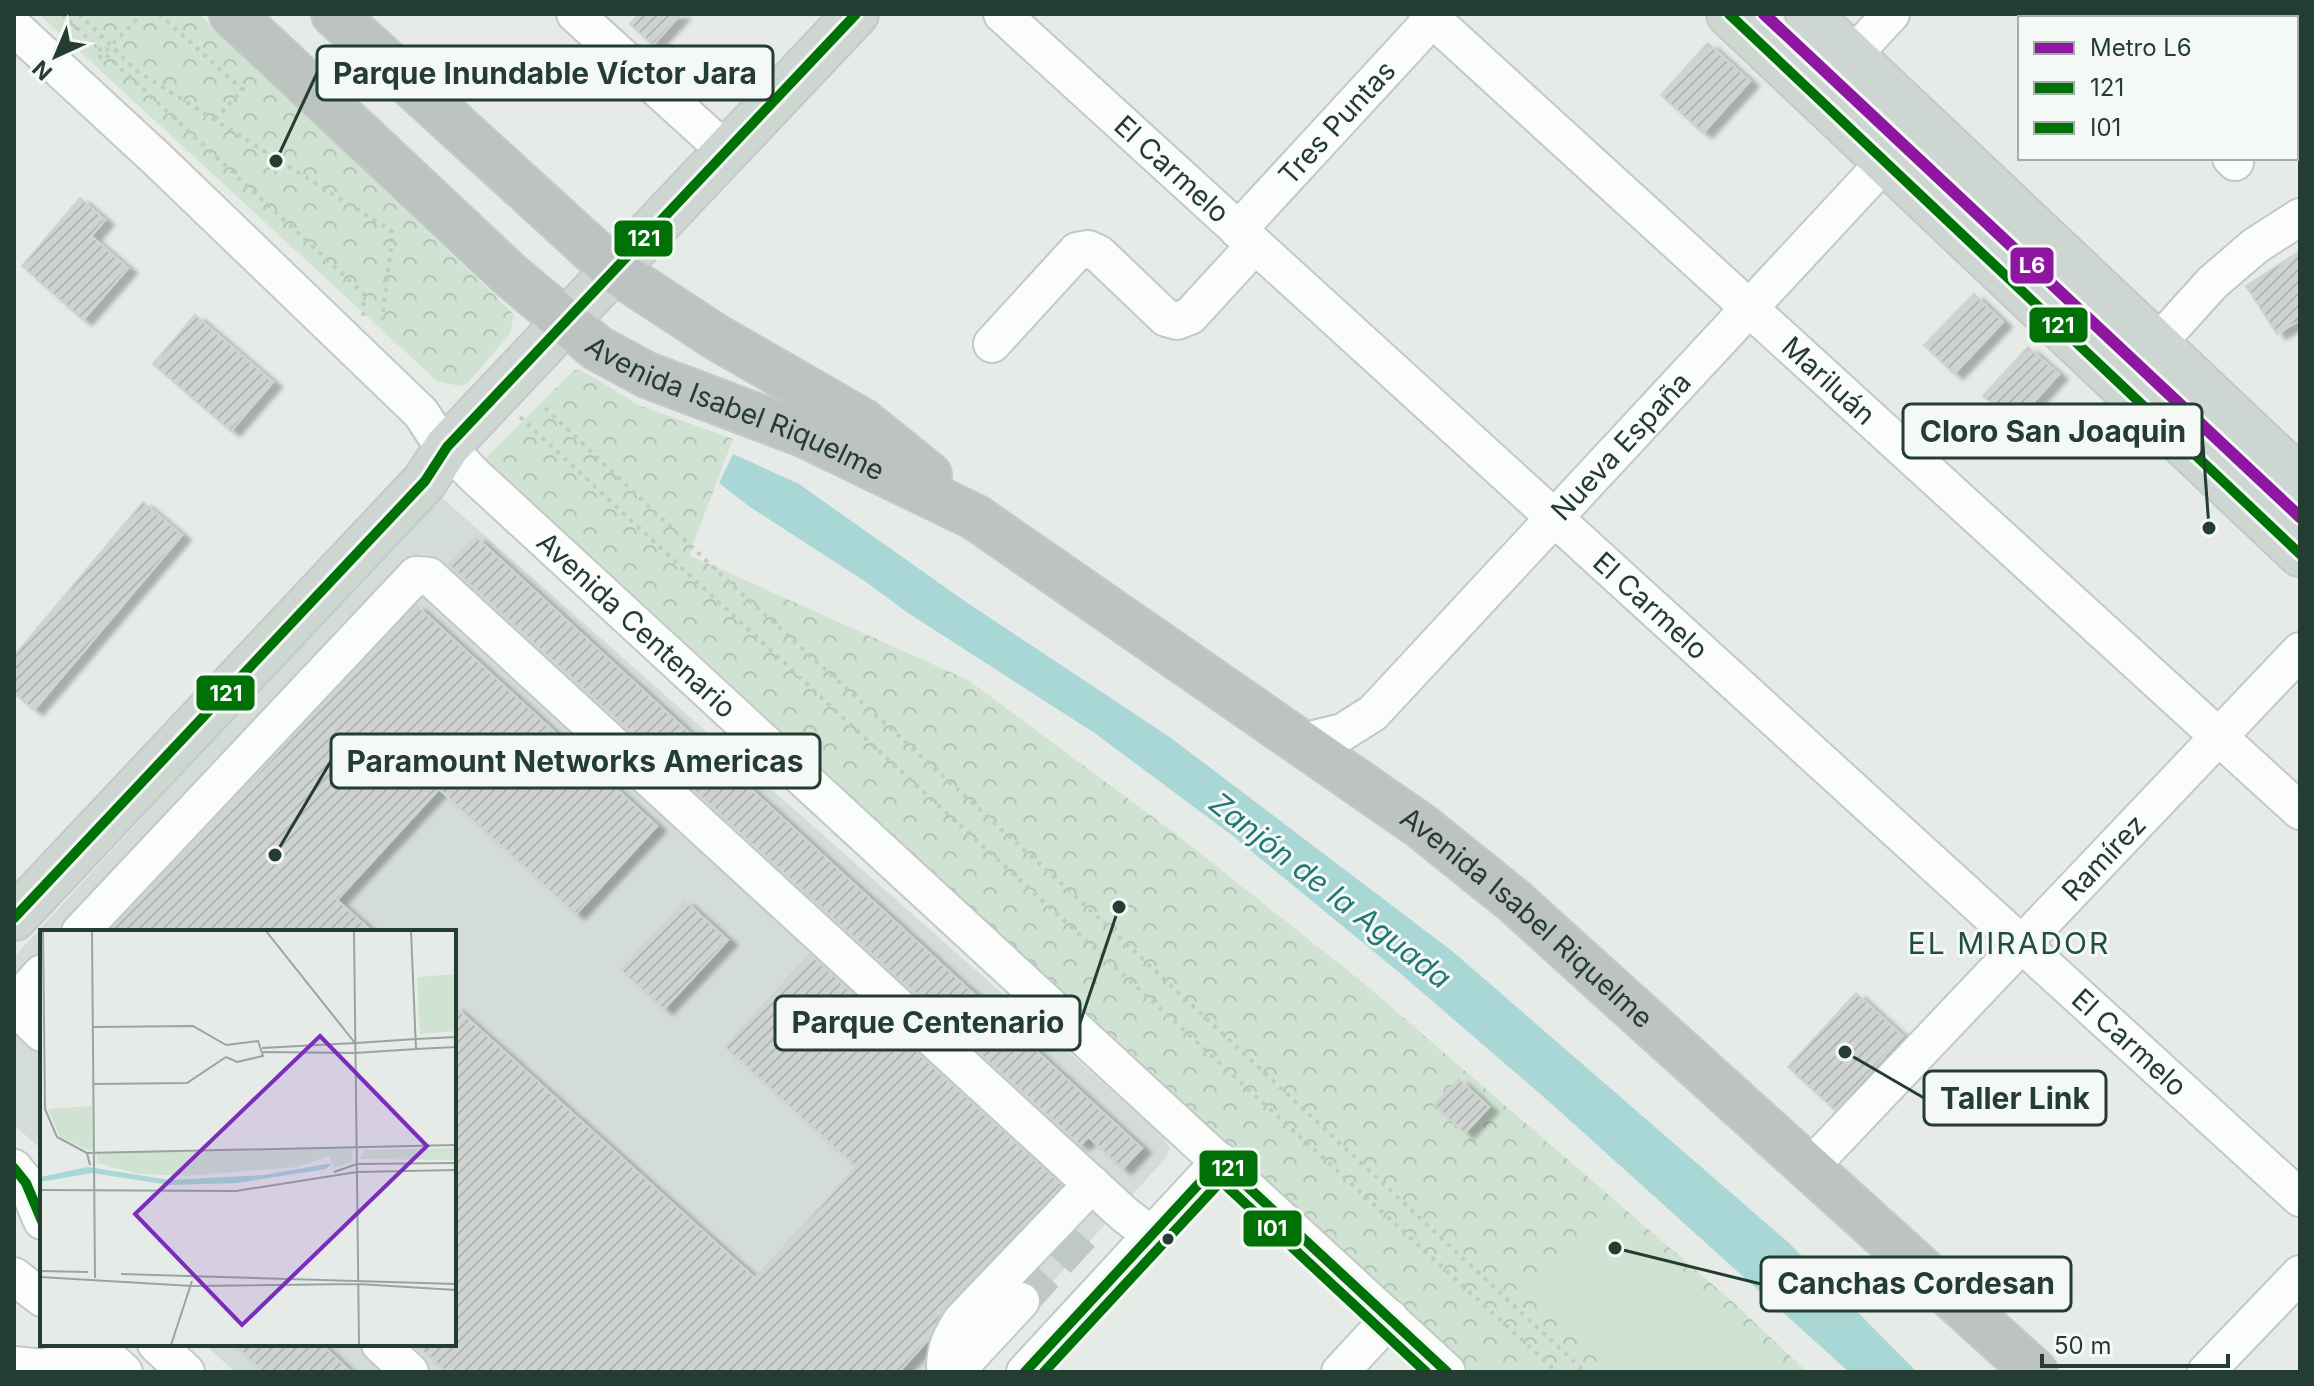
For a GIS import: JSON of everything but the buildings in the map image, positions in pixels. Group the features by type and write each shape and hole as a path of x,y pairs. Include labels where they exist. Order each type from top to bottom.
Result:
{"highway":[{"name":"Avenida Isabel Riquelme","path":"232,14 564,322 603,352 647,375 803,434 975,517"},
{"name":"Avenida Isabel Riquelme","path":"334,14 614,270 716,337 862,421 911,459 975,517 1302,742 1474,867 2035,1372"}],"main road":[{"path":"14,918 95,814 290,608 425,481 447,447 856,14"},
{"path":"1745,21 1794,75 2120,384 2294,536"},
{"path":"1794,75 1817,70 1839,44"},
{"path":"1830,109 1834,86 1846,73 1839,44"},
{"path":"1839,44 2300,479"},
{"path":"2120,384 2157,344"},
{"path":"14,882 95,814"}],"street":[{"path":"575,14 726,151"},
{"name":"El Carmelo","path":"1002,14 2300,1198"},
{"path":"1839,44 1891,14"},
{"name":"Tres Puntas","path":"992,344 1077,251 1088,249 1099,254 1166,318 1177,321 1190,316 1246,237 1432,16"},
{"name":"Mariluán","path":"1432,16 2300,811"},
{"name":"Avenida Centenario","path":"14,27 157,159 421,413 474,475 1447,1372"},
{"name":"Nueva España","path":"1302,742 1343,732 1373,713 1922,122"},
{"path":"2157,344 2212,283 2255,246 2300,217"},
{"path":"82,930 416,575 429,576 1151,1235"},
{"name":"Ramírez","path":"1809,1168 2300,651"},
{"path":"40,975 21,995 19,1005 23,1015 40,1031"},
{"path":"1025,1372 1220,1161"},
{"path":"1021,1301 953,1372 945,1367 949,1340 961,1321 1092,1184"},
{"path":"14,1230 25,1215 29,1194"},
{"path":"2206,1372 2300,1274"},
{"path":"14,1276 40,1296"},
{"path":"1340,1372 1390,1318"},
{"path":"158,1346 186,1372"},
{"path":"382,1346 410,1372"},
{"path":"14,1365 44,1368 106,1355"}],"path":[{"path":"62,14 364,294 362,356"},
{"path":"79,14 137,71 393,232 382,320"},
{"path":"99,58 142,14"},
{"path":"159,14 243,90 214,120"},
{"path":"496,395 854,728 1557,1372"},
{"path":"545,408 730,583 1074,895 1585,1372"}],"shaded area":[{"path":"439,495 1163,1136 1170,1149 1164,1160 970,1372 235,1372 206,1346 456,1346 456,930 40,930 40,1148 14,1125 14,957"}],"green space":[{"path":"39,14 199,14 509,309 514,316 510,334 468,383 459,386 437,381"},
{"path":"579,369 639,405 733,439 689,555 968,680 1176,834 1361,981 1735,1304 1807,1372 1471,1372 487,462 486,458 573,371"},
{"path":"1612,1206 1794,1372 1616,1372 1529,1291"}],"water":[{"name":"Zanjón de la Aguada","path":"733,454 799,484 966,602 1171,738 1452,951 1789,1243 1917,1372 1849,1372 1554,1106 1401,974 1233,836 1096,734 908,613 719,483"}],"tunnel":[{"path":"1021,1301 1090,1225"}],"metro line":[{"name":"L6","path":"1764,14 2300,517"}],"transit line":[{"name":"121","path":"14,918 425,481 447,447 856,14"},
{"name":"121","path":"1729,14 2300,554"},
{"name":"121","path":"1025,1372 1220,1161 1447,1372"},
{"name":"121","path":"14,1168 26,1183 40,1216"},
{"name":"I01","path":"1044,1372 1221,1181 1426,1372"}],"place":[{"name":"Parque Inundable Víctor Jara","path":"276,161"},
{"name":"Cloro San Joaquin","path":"2209,528"},
{"name":"Paramount Networks Americas","path":"275,855"},
{"name":"Parque Centenario","path":"1119,907"},
{"name":"Taller Link","path":"1845,1052"},
{"name":"Canchas Cordesan","path":"1615,1248"}],"district":[{"name":"EL MIRADOR","path":"2009,944"}]}
